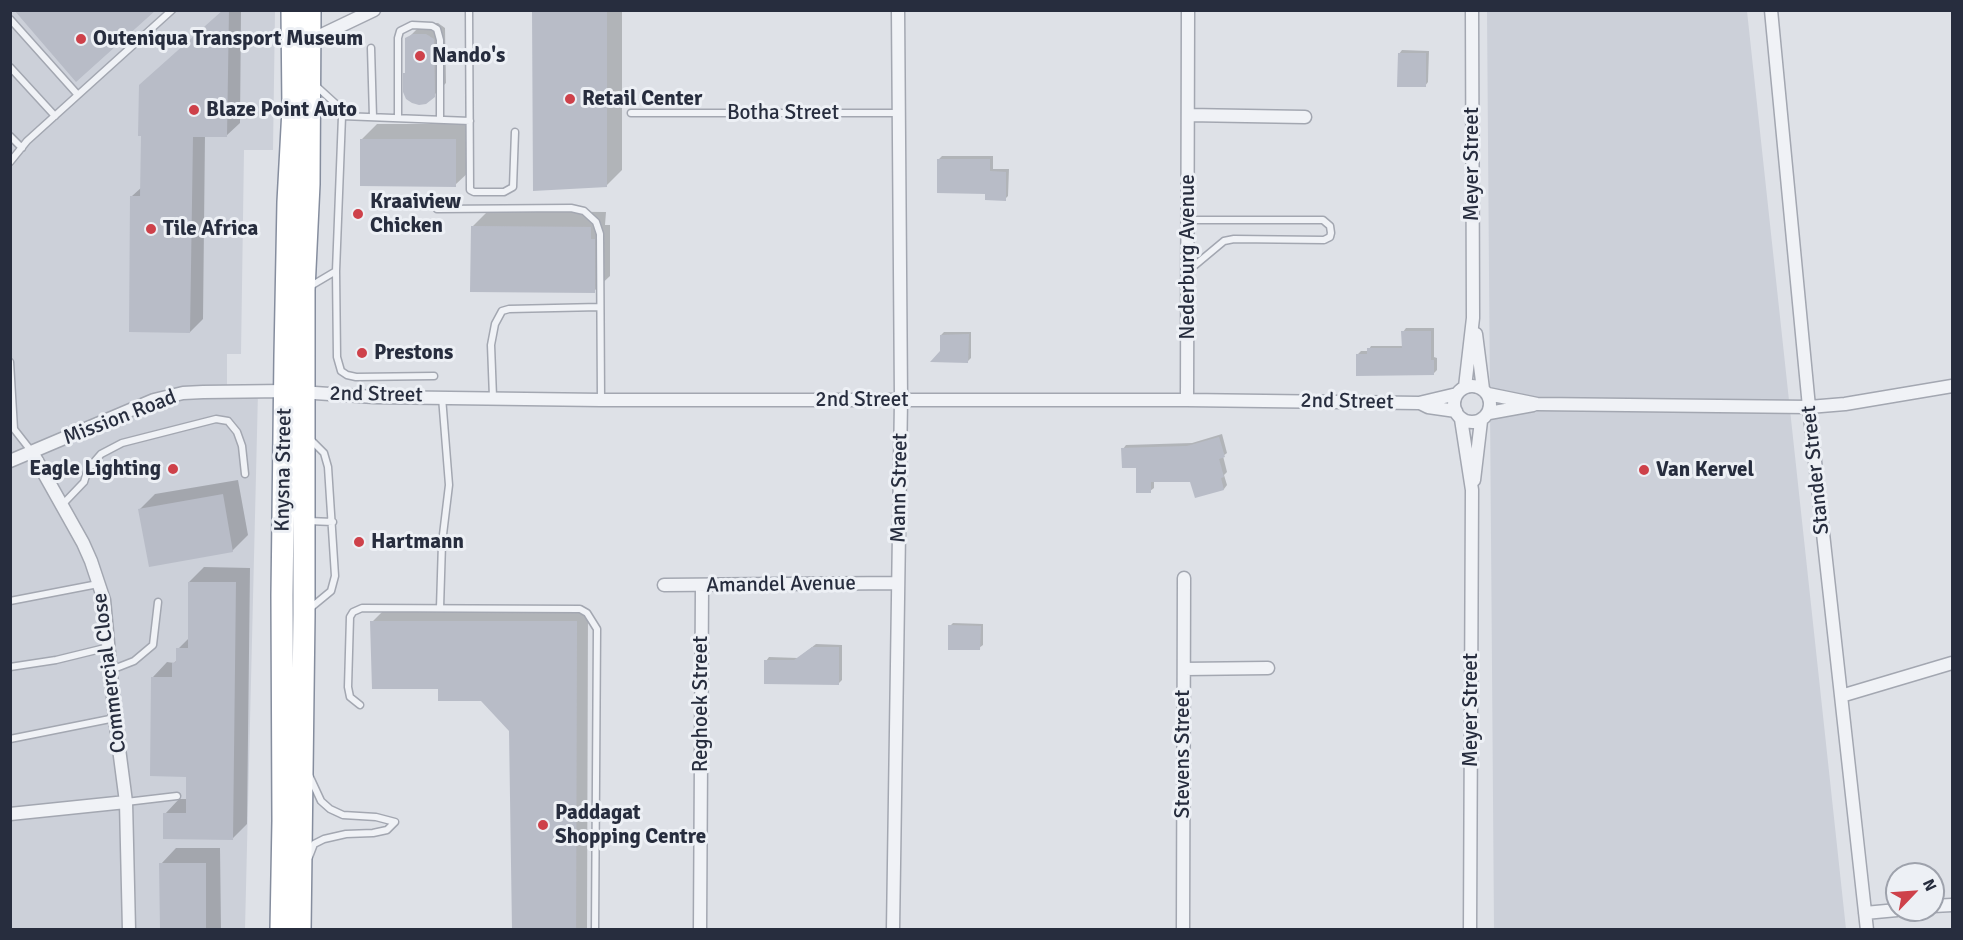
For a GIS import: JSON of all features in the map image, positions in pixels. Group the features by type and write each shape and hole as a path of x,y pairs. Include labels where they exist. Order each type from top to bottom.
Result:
{"highway":[{"name":"Knysna Street","path":"281,930 295,392 304,290 309,184 309,80 292,10"},
{"name":"Knysna Street","path":"300,930 304,434 295,392 288,202 293,109 301,44 310,10"}],"street":[{"path":"301,44 374,10"},
{"name":"Mann Street","path":"893,930 902,400 898,10"},
{"name":"Nederburg Avenue","path":"1187,399 1188,10"},
{"name":"Meyer Street","path":"1461,391 1473,318 1472,10"},
{"name":"Stander Street","path":"1771,10 1809,407 1867,930"},
{"path":"1188,115 1305,117"},
{"name":"Meyer Street","path":"1473,318 1486,392"},
{"path":"1537,404 1485,417 1471,423 1459,415 1454,403 1461,391 1471,386 1486,392 1537,404 1809,407 1845,404 1953,386"},
{"name":"2nd Street","path":"295,392 374,397 442,396 601,400 1187,399 1419,402 1461,391"},
{"name":"Mission Road","path":"10,461 164,397 204,392 295,392"},
{"path":"1485,417 1491,400 1486,392"},
{"name":"2nd Street","path":"1419,402 1459,415"},
{"name":"Meyer Street","path":"1459,415 1472,490 1470,930"},
{"name":"Meyer Street","path":"1472,490 1485,417"},
{"name":"Commercial Close","path":"32,452 83,543 104,600 115,718 126,802 129,930"},
{"name":"Stevens Street","path":"1182,930 1184,578"},
{"name":"Amandel Avenue","path":"664,585 898,583"},
{"name":"Reghoek Street","path":"700,930 702,586"},
{"path":"1841,696 1953,663"},
{"path":"1184,669 1268,668"},
{"path":"10,814 126,802"},
{"path":"1865,913 1885,911"}],"lane":[{"path":"10,162 55,116 172,10"},
{"path":"469,10 470,188 474,192 504,192 513,187 515,132"},
{"path":"10,19 78,95"},
{"path":"398,118 398,38 400,31 412,25 432,26 437,29 440,40 440,119"},
{"path":"371,48 373,117"},
{"path":"10,67 55,116"},
{"path":"309,80 337,105 342,116 336,271 337,357 341,370 347,375 356,377 434,376"},
{"name":"Botha Street","path":"631,112 898,113"},
{"path":"342,116 470,120"},
{"path":"10,136 22,148"},
{"path":"437,209 571,208 584,211 596,222 600,234 601,400"},
{"path":"1188,220 1323,220 1330,226 1331,233 1330,237 1324,240 1234,239 1224,241 1188,271"},
{"path":"304,290 336,271"},
{"path":"493,397 491,345 495,324 502,311 600,307"},
{"path":"10,362 14,429 32,452"},
{"path":"440,608 442,543 448,485 442,396"},
{"path":"62,505 84,482 88,469 101,454 122,443 216,419 228,421 237,432 243,446 245,474"},
{"path":"304,434 318,444 327,459 333,522 334,584 331,591 304,614"},
{"path":"304,521 333,522"},
{"path":"10,601 100,584"},
{"path":"111,669 134,661 153,645 158,602"},
{"path":"360,705 350,697 348,687 350,624 353,612 370,607 580,609 586,613 597,628 595,930"},
{"path":"10,667 56,660 109,647"},
{"path":"10,739 115,718"},
{"path":"301,880 314,844 332,836 387,830 395,822 376,817 343,815 330,809 321,801 302,761"},
{"path":"126,802 177,796"}],"shaded area":[{"path":"10,11 275,11 273,150 244,150 241,354 227,354 227,392 258,392 245,929 11,929"},
{"name":"Van Kervel","path":"1487,11 1747,11 1846,929 1494,929"}],"building":[{"name":"Outeniqua Transport Museum","path":"14,10 156,10 76,82"},
{"path":"223,10 229,10 227,137 193,137 190,333 129,332 130,196 140,196 139,85"},
{"name":"Retail Center","path":"532,10 607,10 607,187 533,191"},
{"name":"Nando's","path":"413,34 426,34 434,39 435,97 426,104 419,105 406,99 403,92 405,38"},
{"path":"1398,53 1426,53 1426,87 1397,87"},
{"path":"360,139 456,139 456,187 360,186"},
{"path":"937,159 990,159 990,171 1006,172 1006,201 985,200 985,194 937,193"},
{"path":"471,226 591,227 591,239 595,239 595,293 470,292"},
{"path":"1401,331 1431,331 1431,360 1434,360 1434,375 1356,376 1356,354 1367,354 1367,348 1402,348"},
{"path":"969,334 968,363 930,362 940,351 940,335"},
{"path":"1219,437 1225,457 1219,459 1224,477 1221,478 1224,490 1195,498 1190,482 1151,482 1151,493 1136,493 1136,468 1122,468 1121,448 1187,446"},
{"path":"223,494 233,552 149,567 138,509"},
{"path":"188,582 236,582 233,840 163,839 163,813 186,813 186,777 150,776 151,677 172,677 172,663 176,662 176,648 188,648"},
{"name":"Paddagat Shopping Centre","path":"370,621 577,621 576,930 512,930 509,731 481,701 438,701 438,689 372,689"},
{"path":"948,625 981,626 980,650 948,650"},
{"path":"812,647 839,647 839,685 764,684 764,660 794,660"},
{"path":"159,863 206,863 206,930 160,930"}],"place":[{"name":"Outeniqua Transport Museum","path":"81,39"},
{"name":"Nando's","path":"420,56"},
{"name":"Retail Center","path":"570,99"},
{"name":"Blaze Point Auto","path":"194,110"},
{"name":"Kraaiview Chicken","path":"358,214"},
{"name":"Tile Africa","path":"151,229"},
{"name":"Prestons","path":"362,353"},
{"name":"Eagle Lighting","path":"173,469"},
{"name":"Van Kervel","path":"1644,470"},
{"name":"Hartmann","path":"359,542"},
{"name":"Paddagat Shopping Centre","path":"543,825"}]}
